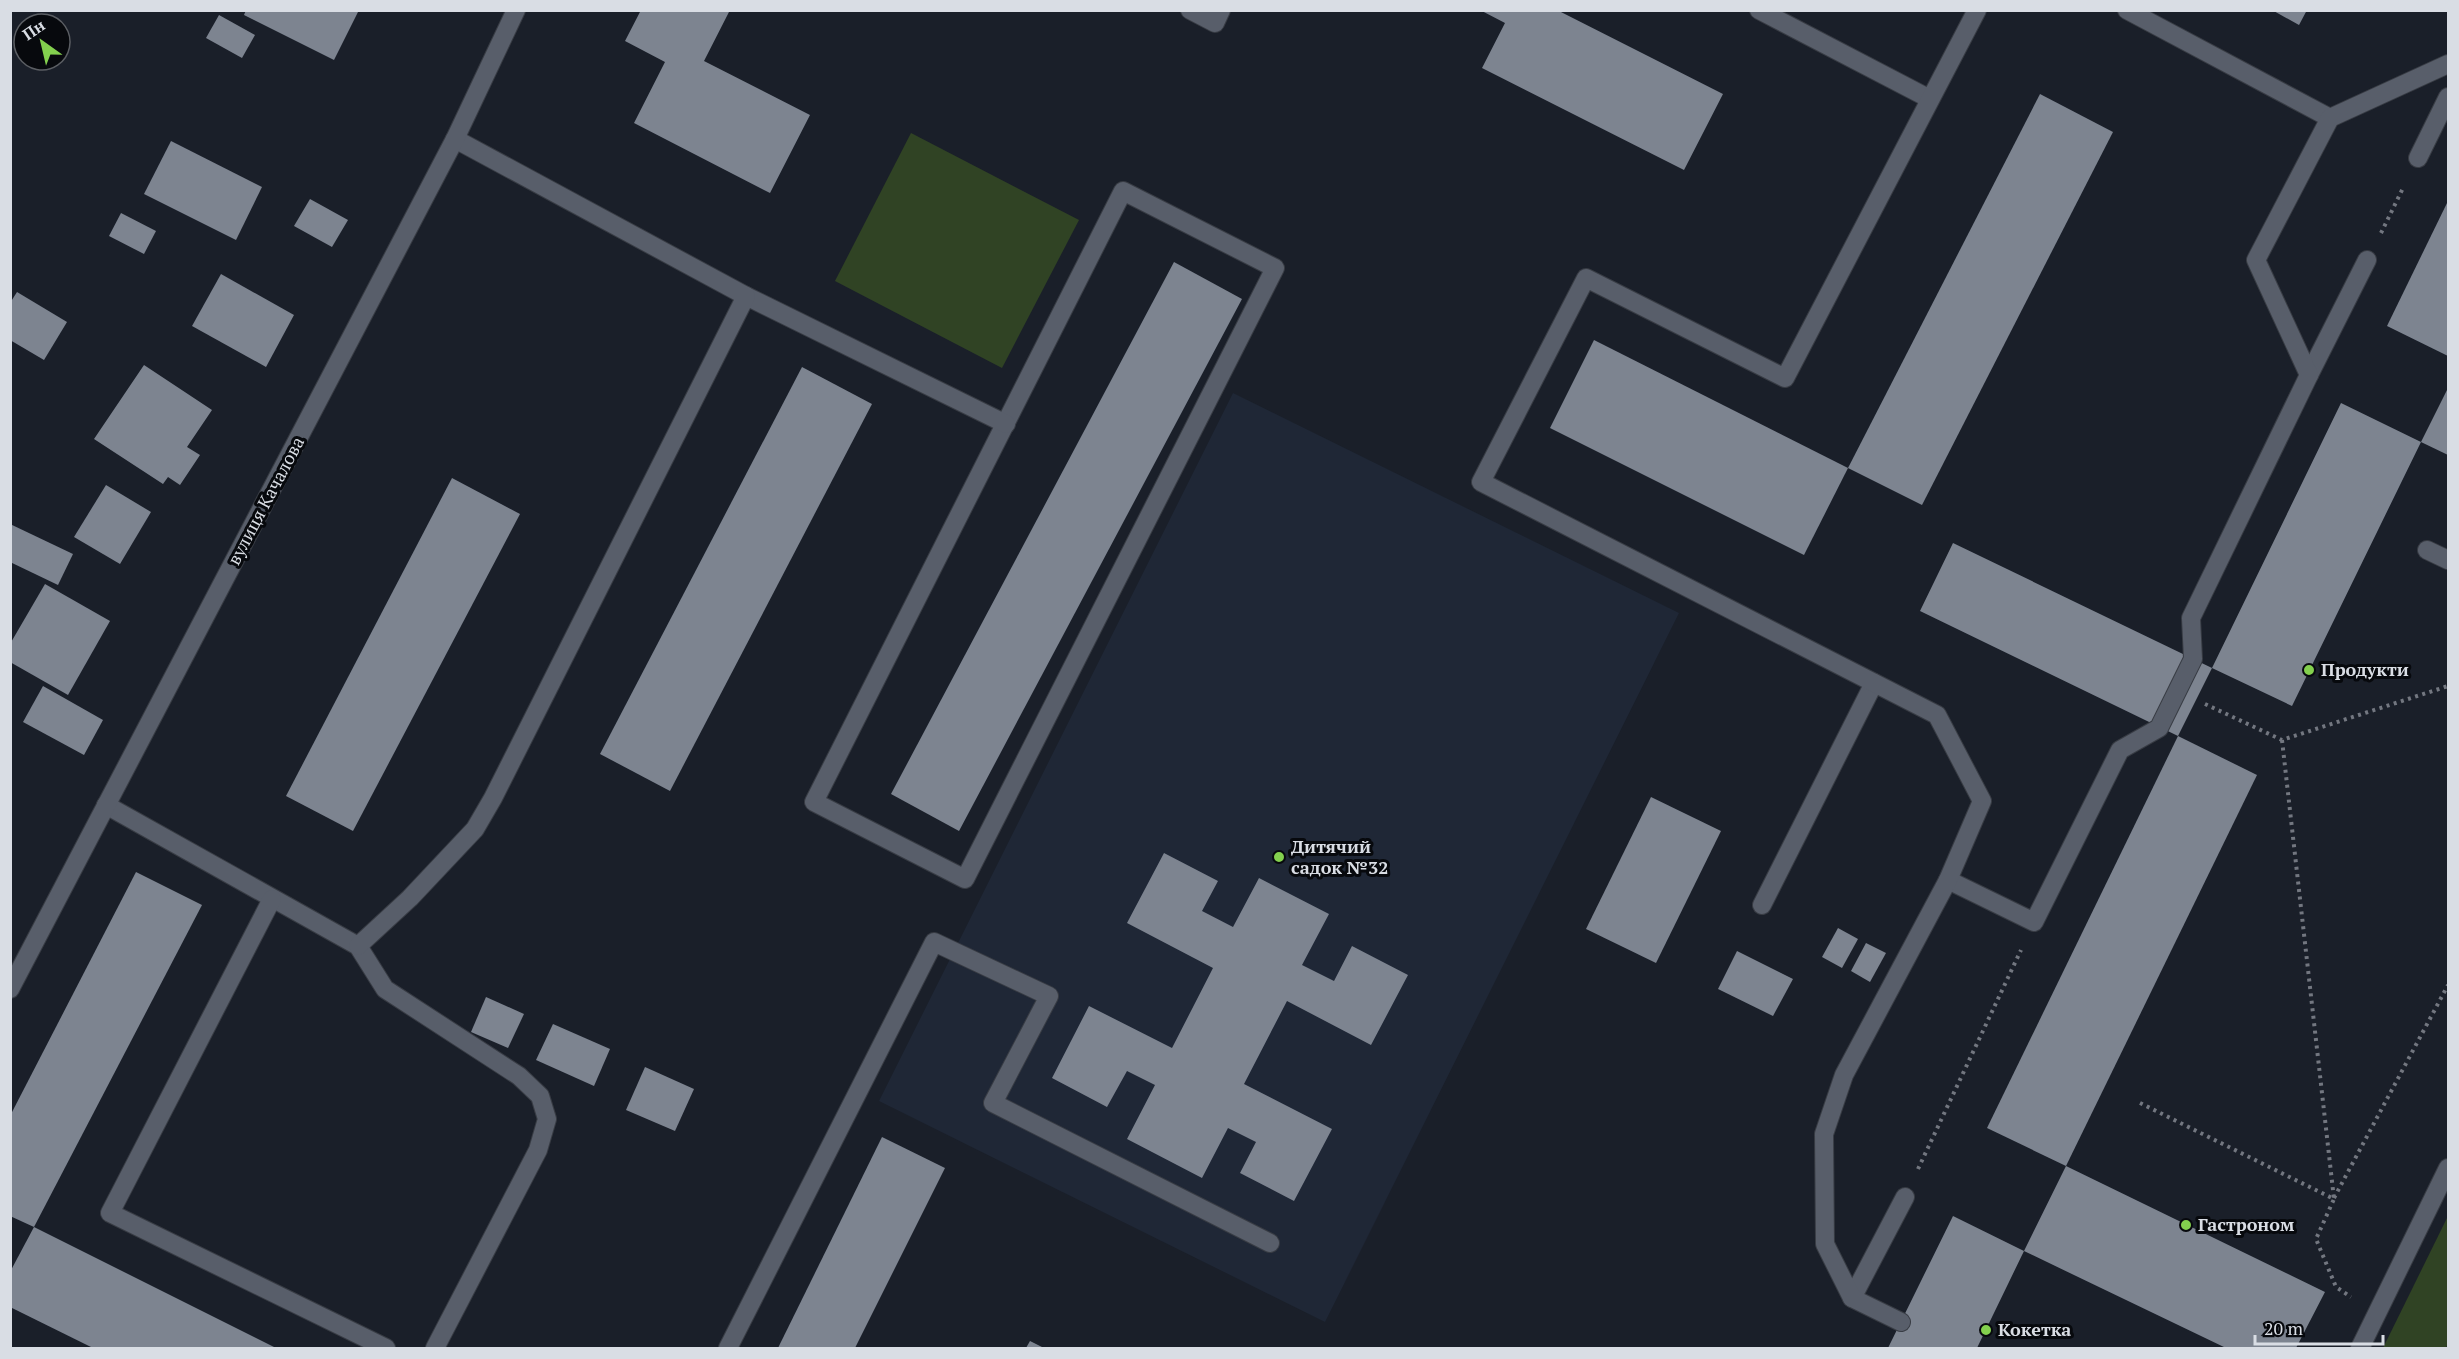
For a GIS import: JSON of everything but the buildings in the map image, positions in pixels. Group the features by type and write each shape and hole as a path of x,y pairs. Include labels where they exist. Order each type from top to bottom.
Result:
{"street":[{"name":"вулиця Качалова","path":"10,989 455,139 516,10"},
{"path":"1190,10 1215,23 1221,10"},
{"path":"1759,10 1930,99"},
{"path":"1901,1322 1852,1298 1824,1244 1824,1134 1844,1075 1948,880 1982,801 1937,715 1481,482 1586,278 1785,378 1977,10"},
{"path":"2127,10 2330,118"},
{"path":"2309,375 2256,260 2330,118 2448,64"},
{"path":"2418,158 2448,97"},
{"path":"455,139 746,296 1006,424"},
{"path":"1123,191 1275,268 965,879 814,802 1006,424 1123,191"},
{"path":"1948,880 2034,922 2120,750 2159,728 2193,659 2191,618 2367,260"},
{"path":"358,946 410,898 475,829 493,798 746,296"},
{"path":"2427,550 2448,560"},
{"path":"1762,905 1874,683"},
{"path":"106,805 358,946 384,989 519,1076 540,1096 547,1119 538,1150 435,1348"},
{"path":"272,899 110,1213 386,1348"},
{"path":"728,1348 934,942 1049,996 993,1103 1269,1243"},
{"path":"2360,1348 2448,1168"},
{"path":"1852,1298 1905,1197"}],"path":[{"path":"2367,260 2418,158"},
{"path":"2177,691 2282,740 2448,686"},
{"path":"2282,740 2334,1199"},
{"path":"1905,1197 2034,922"},
{"path":"2378,1312 2336,1287 2316,1239 2334,1199 2448,985"},
{"path":"2140,1103 2334,1199"}],"shaded area":[{"name":"Дитячий садок №32","path":"1233,393 1679,613 1325,1322 879,1101"}],"green space":[{"path":"911,133 1079,220 1002,368 835,281"},
{"path":"2448,1216 2448,1343 2446,1348 2383,1348"}],"place":[{"name":"Продукти","path":"2309,670"},
{"name":"Дитячий садок №32","path":"1279,857"},
{"name":"Гастроном","path":"2186,1225"},
{"name":"Кокетка","path":"1986,1330"}]}
